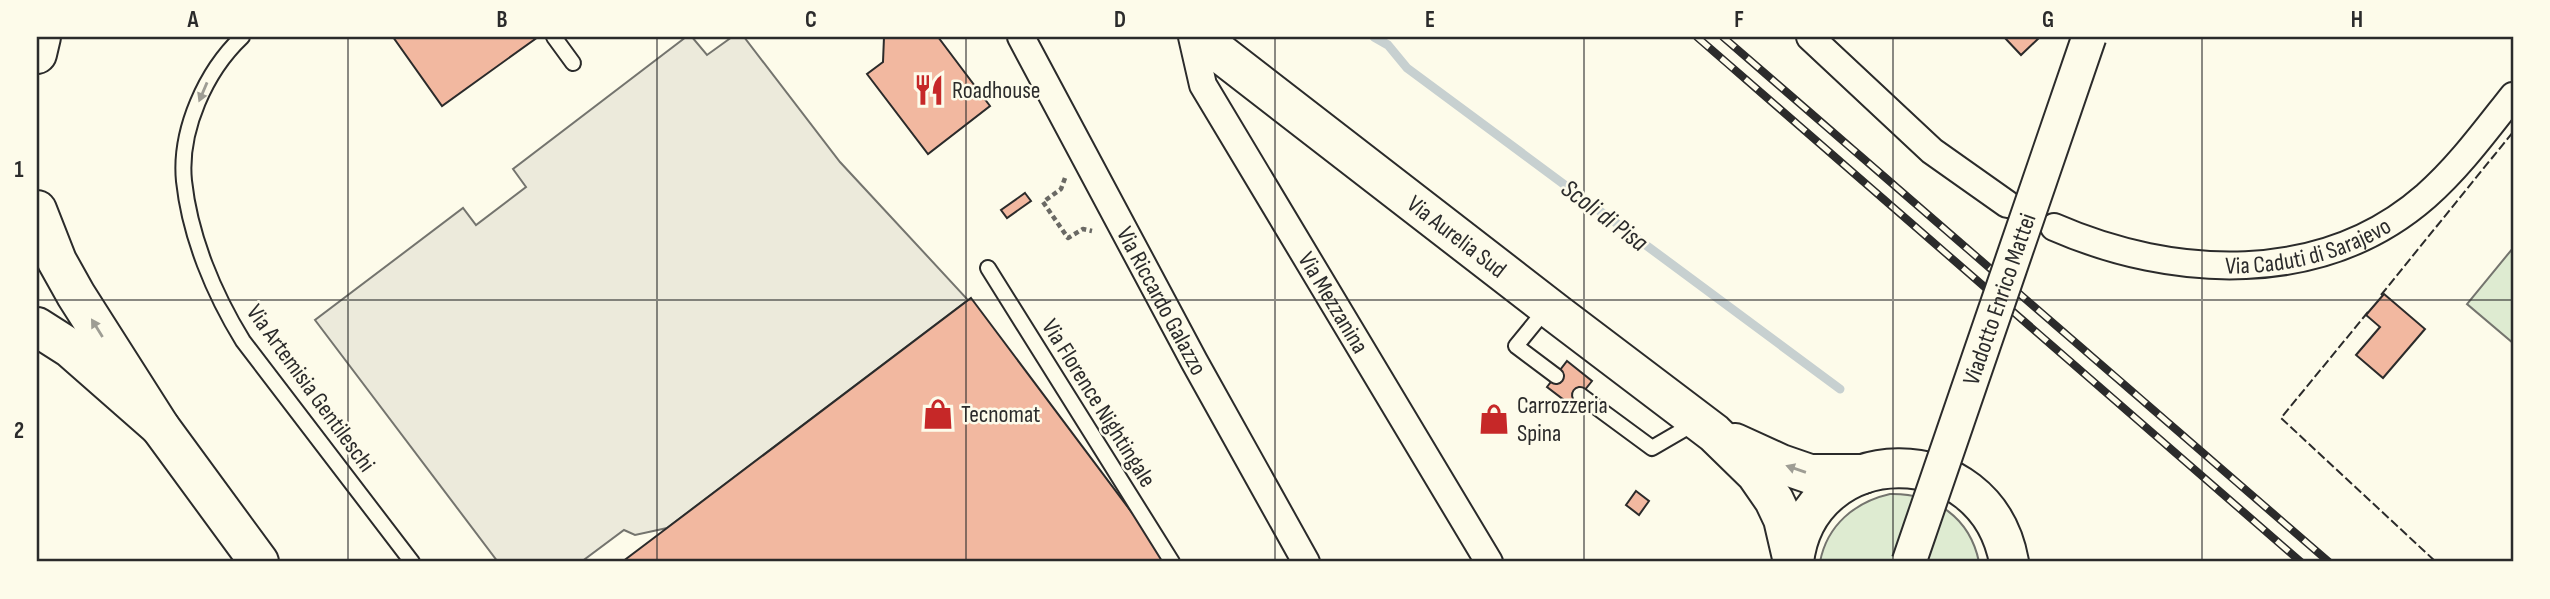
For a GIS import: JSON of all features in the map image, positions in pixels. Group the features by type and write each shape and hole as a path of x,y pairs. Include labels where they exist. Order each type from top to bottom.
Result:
{"main road":[{"path":"37,54 41,37"},
{"name":"Via Aurelia Sud","path":"1199,37 1706,427 1756,474 1774,500 1783,519 1793,562"},
{"path":"37,210 57,261 76,295 160,427 259,562"},
{"path":"37,327 70,348 160,427"},
{"name":"Via Aurelia Sud","path":"1706,427 1781,464 1810,474 1863,474"},
{"path":"1793,562 1800,539 1814,512 1836,489 1863,474 1892,467 1908,467 1937,473 1958,483 1976,497 1994,520 2009,562"}],"street":[{"name":"Via Riccardo Galazzo","path":"1021,37 1306,562"},
{"name":"Via Mezzanina","path":"1192,37 1203,85 1489,562"},
{"path":"1810,37 1932,151 2007,204"},
{"name":"Viadotto Enrico Mattei","path":"1909,562 2089,37"},
{"name":"Via Caduti di Sarajevo","path":"2054,227 2121,251 2165,261 2223,267 2269,265 2311,256 2352,243 2389,223 2424,197 2456,167 2513,96"}],"lane":[{"name":"Via Artemisia Gentileschi","path":"242,37 229,50 207,83 192,120 185,153 184,179 191,220 209,274 243,341 412,562"},
{"path":"554,37 573,63"},
{"name":"Via Florence Nightingale","path":"988,268 1172,562"},
{"path":"1548,307 1516,346 1556,376"},
{"path":"1580,395 1652,448 1706,427"}],"path":[{"path":"1043,202 1068,238"}],"green space":[{"path":"2513,248 2513,343 2467,304"},
{"path":"1890,494 1922,498 1948,511 1968,533 1979,562 1820,562 1829,537 1844,517 1865,503"}],"shaded area":[{"path":"686,37 692,37 707,55 732,37 744,37 840,162 968,300 667,528 635,535 624,530 581,562 498,562 315,320 463,208 476,225 526,187 513,169"}],"building":[{"path":"393,37 538,37 442,106"},
{"name":"Roadhouse","path":"884,37 938,37 990,106 928,154 867,74 883,62"},
{"path":"2004,37 2040,37 2021,55"},
{"path":"1025,193 1031,201 1007,218 1001,210"},
{"path":"2384,294 2425,329 2383,378 2356,355 2380,327 2366,315"},
{"name":"Tecnomat","path":"971,298 1169,562 622,562 667,528"},
{"path":"1567,361 1592,381 1572,406 1547,387"},
{"path":"1636,491 1649,501 1639,515 1626,505"}],"waterway":[{"name":"Scoli di Pisa","path":"1374,37 1388,45 1407,68 1840,389"}],"railway":[{"path":"1697,37 2301,562"},
{"path":"1723,37 2329,562"}],"fence":[{"path":"2381,295 2513,132"},
{"path":"2368,312 2281,418 2436,562"}],"place":[{"name":"Roadhouse","path":"929,90"},
{"name":"Tecnomat","path":"938,414"},
{"name":"Carrozzeria Spina","path":"1494,419"}]}
